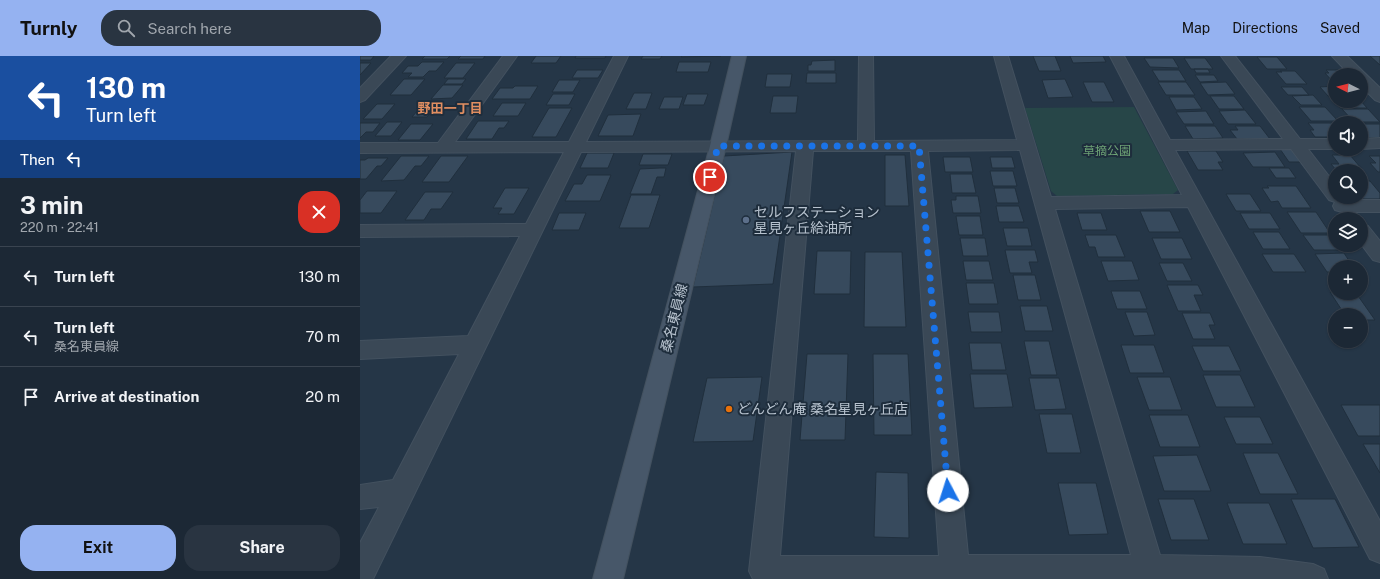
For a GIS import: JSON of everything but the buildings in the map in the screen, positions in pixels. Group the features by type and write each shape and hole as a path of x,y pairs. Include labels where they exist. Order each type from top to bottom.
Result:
{"main road":[{"name":"桑名東員線","path":"608,579 718,146 739,56"}],"street":[{"path":"360,96 399,56"},
{"path":"443,148 510,56"},
{"path":"360,574 621,56"},
{"path":"866,56 866,146"},
{"path":"1001,56 1045,202 1150,569"},
{"path":"1117,56 1380,549"},
{"path":"1228,56 1328,187"},
{"path":"1339,56 1351,68"},
{"path":"1368,85 1380,97"},
{"path":"1164,145 1328,144"},
{"path":"1368,144 1380,144"},
{"path":"360,148 1027,145"},
{"path":"805,146 764,571 955,574 1150,569 1260,572 1313,579"},
{"path":"919,146 955,574"},
{"path":"1045,202 1194,201"},
{"path":"1341,204 1380,206"},
{"path":"360,232 534,230"},
{"path":"1368,239 1380,254"},
{"path":"360,350 476,344"},
{"path":"360,497 402,491"}],"green space":[{"name":"草摘公園","path":"1134,107 1178,190 1173,194 1057,196 1051,191 1025,108"}],"place":[{"name":"セルフステーション 星見ヶ丘給油所","path":"746,220"},
{"name":"どんどん庵 桑名星見ヶ丘店","path":"729,409"}],"district":[{"name":"野田一丁目","path":"450,108"}],"route":[{"path":"710,177 718,146 919,146 948,491"}]}
